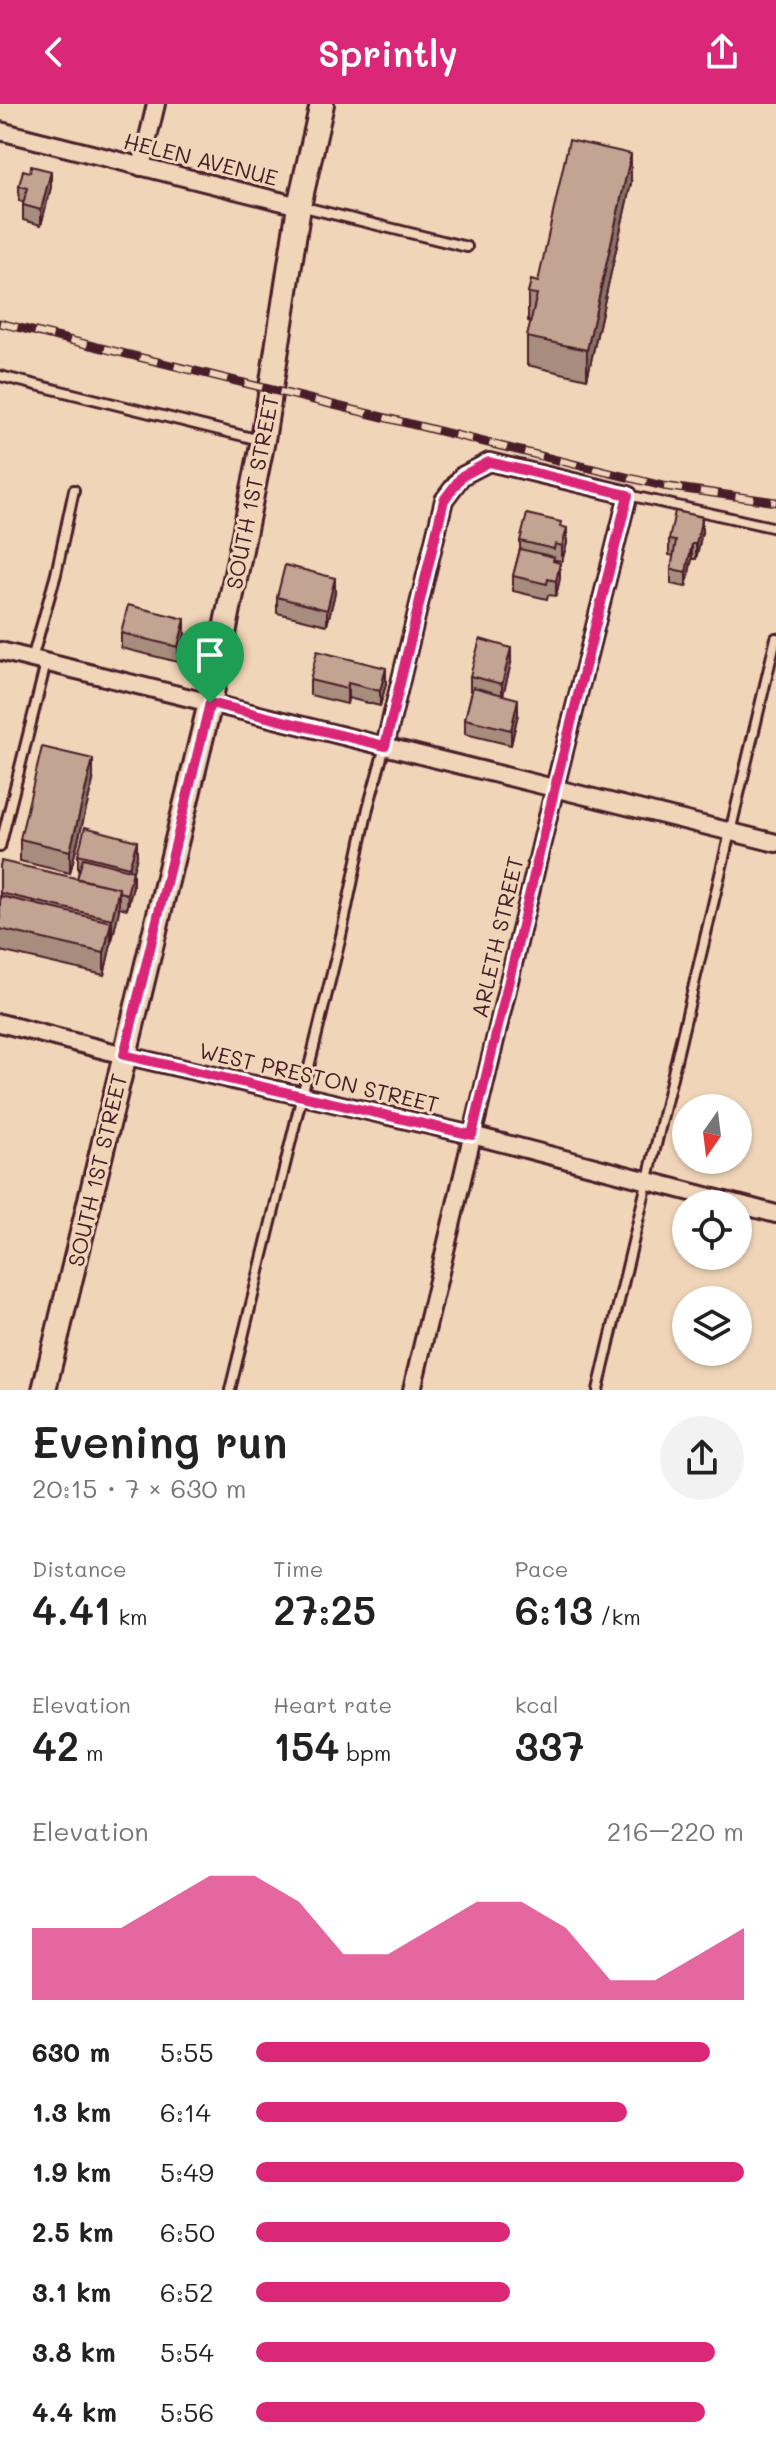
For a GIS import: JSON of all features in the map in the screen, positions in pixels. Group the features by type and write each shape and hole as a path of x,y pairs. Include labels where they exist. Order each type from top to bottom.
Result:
{"street":[{"path":"141,167 156,104"},
{"name":"SOUTH 1ST STREET","path":"44,1390 210,703 263,440 299,206 322,104"},
{"name":"HELEN AVENUE","path":"0,131 299,206"},
{"path":"385,746 444,500 462,476 489,462 628,495"},
{"name":"ARLETH STREET","path":"412,1390 555,787 628,495"},
{"path":"0,651 776,843"},
{"name":"WEST PRESTON STREET","path":"0,1023 124,1055 472,1135 684,1190"},
{"name":"WEST PRESTON STREET","path":"752,1208 776,1214"}],"lane":[{"path":"299,206 467,247"},
{"path":"0,376 263,440"},
{"path":"0,847 74,490"},
{"path":"628,495 776,528"},
{"path":"598,1390 776,638"},
{"path":"230,1390 385,746"}],"building":[{"path":"569,140 631,154 587,350 527,337 537,294 528,293 531,280 538,282"},
{"path":"31,166 51,171 41,210 23,205 27,188 19,186 23,170 30,172"},
{"path":"675,511 702,517 686,572 671,569 676,541 669,540"},
{"path":"527,514 561,522 560,526 567,528 562,546 555,544 554,549 520,541"},
{"path":"520,549 554,557 553,561 560,563 556,581 548,579 547,584 513,576"},
{"path":"285,565 335,578 327,610 277,597"},
{"path":"128,605 185,619 178,647 121,633"},
{"path":"480,639 511,648 502,684 470,676"},
{"path":"317,651 386,668 380,691 348,683 347,689 310,680"},
{"path":"473,687 518,699 511,730 465,719"},
{"path":"42,747 93,759 70,851 20,839"},
{"path":"85,827 137,841 129,867 78,854"},
{"path":"83,858 133,871 127,894 119,892 119,888 77,879"},
{"path":"1,861 119,888 112,919 0,893"},
{"path":"0,896 111,922 104,953 0,929"}],"railway":[{"path":"0,323 663,486 776,502"}],"route":[{"path":"489,462 628,495 472,1135 124,1055 210,703 385,746 444,500 462,476 489,462"}]}
